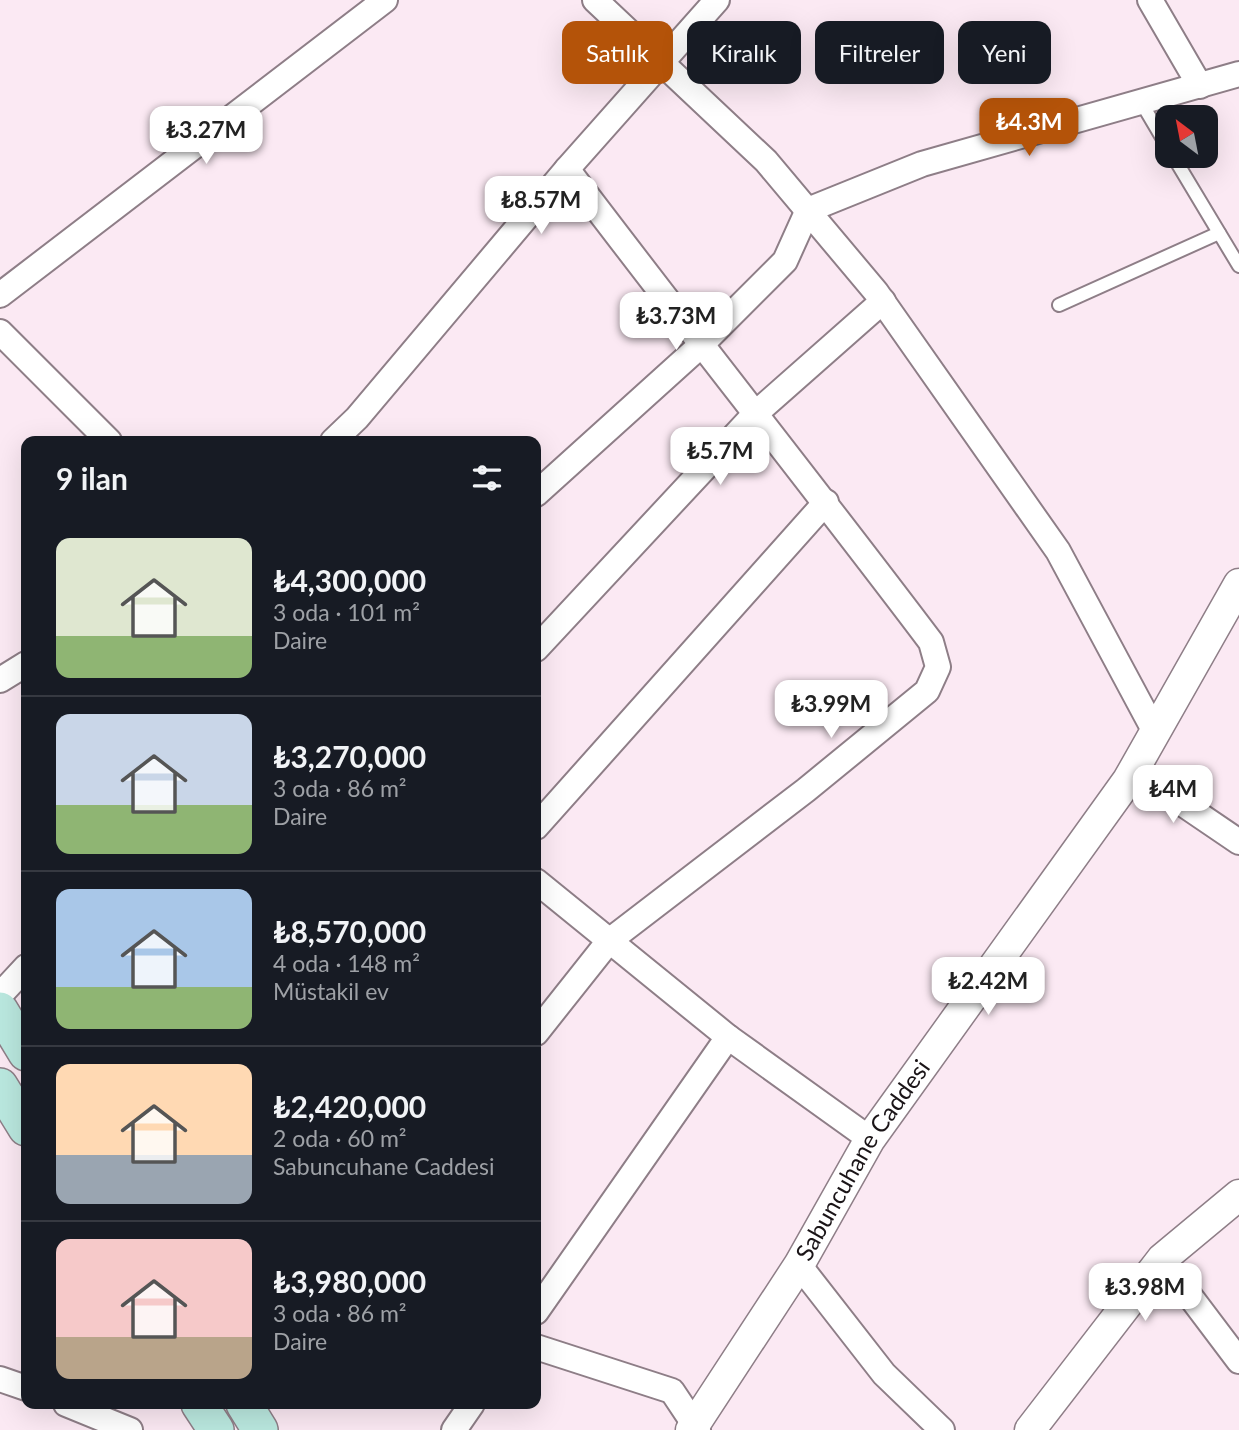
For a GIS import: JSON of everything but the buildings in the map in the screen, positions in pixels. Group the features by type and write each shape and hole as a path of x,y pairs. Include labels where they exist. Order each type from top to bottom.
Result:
{"main road":[{"path":"0,1010 21,1044"},
{"path":"0,1086 21,1120"},
{"path":"202,1409 216,1430"},
{"path":"247,1409 260,1430"}],"street":[{"path":"0,295 385,0"},
{"path":"596,0 618,21"},
{"path":"673,51 717,0"},
{"path":"1150,0 1200,86"},
{"path":"673,73 766,161 883,301 1058,551 1154,730"},
{"path":"541,489 700,346 785,261 808,210 922,164 1239,74"},
{"path":"338,436 358,418 567,169 644,84"},
{"path":"541,1027 609,941 807,790 932,684 938,667 931,642 826,502 700,346 567,169"},
{"path":"541,644 755,414 883,301"},
{"path":"0,332 104,436"},
{"path":"541,821 826,502"},
{"name":"Sabuncuhane Caddesi","path":"696,1428 799,1265 870,1139 1133,770 1239,585"},
{"path":"0,680 21,667"},
{"path":"1133,770 1239,842"},
{"path":"541,885 728,1037 870,1139"},
{"path":"0,995 21,972"},
{"path":"541,1305 728,1037"},
{"path":"1030,1430 1162,1259 1239,1195"},
{"path":"1162,1259 1239,1361"},
{"path":"799,1265 884,1374 942,1430"},
{"path":"541,1349 672,1391 696,1428"},
{"path":"0,1379 21,1386"},
{"path":"74,1409 96,1424 130,1430"},
{"path":"454,1430 469,1409"}],"lane":[{"path":"1141,102 1155,126"},
{"path":"1180,168 1239,266"},
{"path":"1059,305 1219,233"}]}
